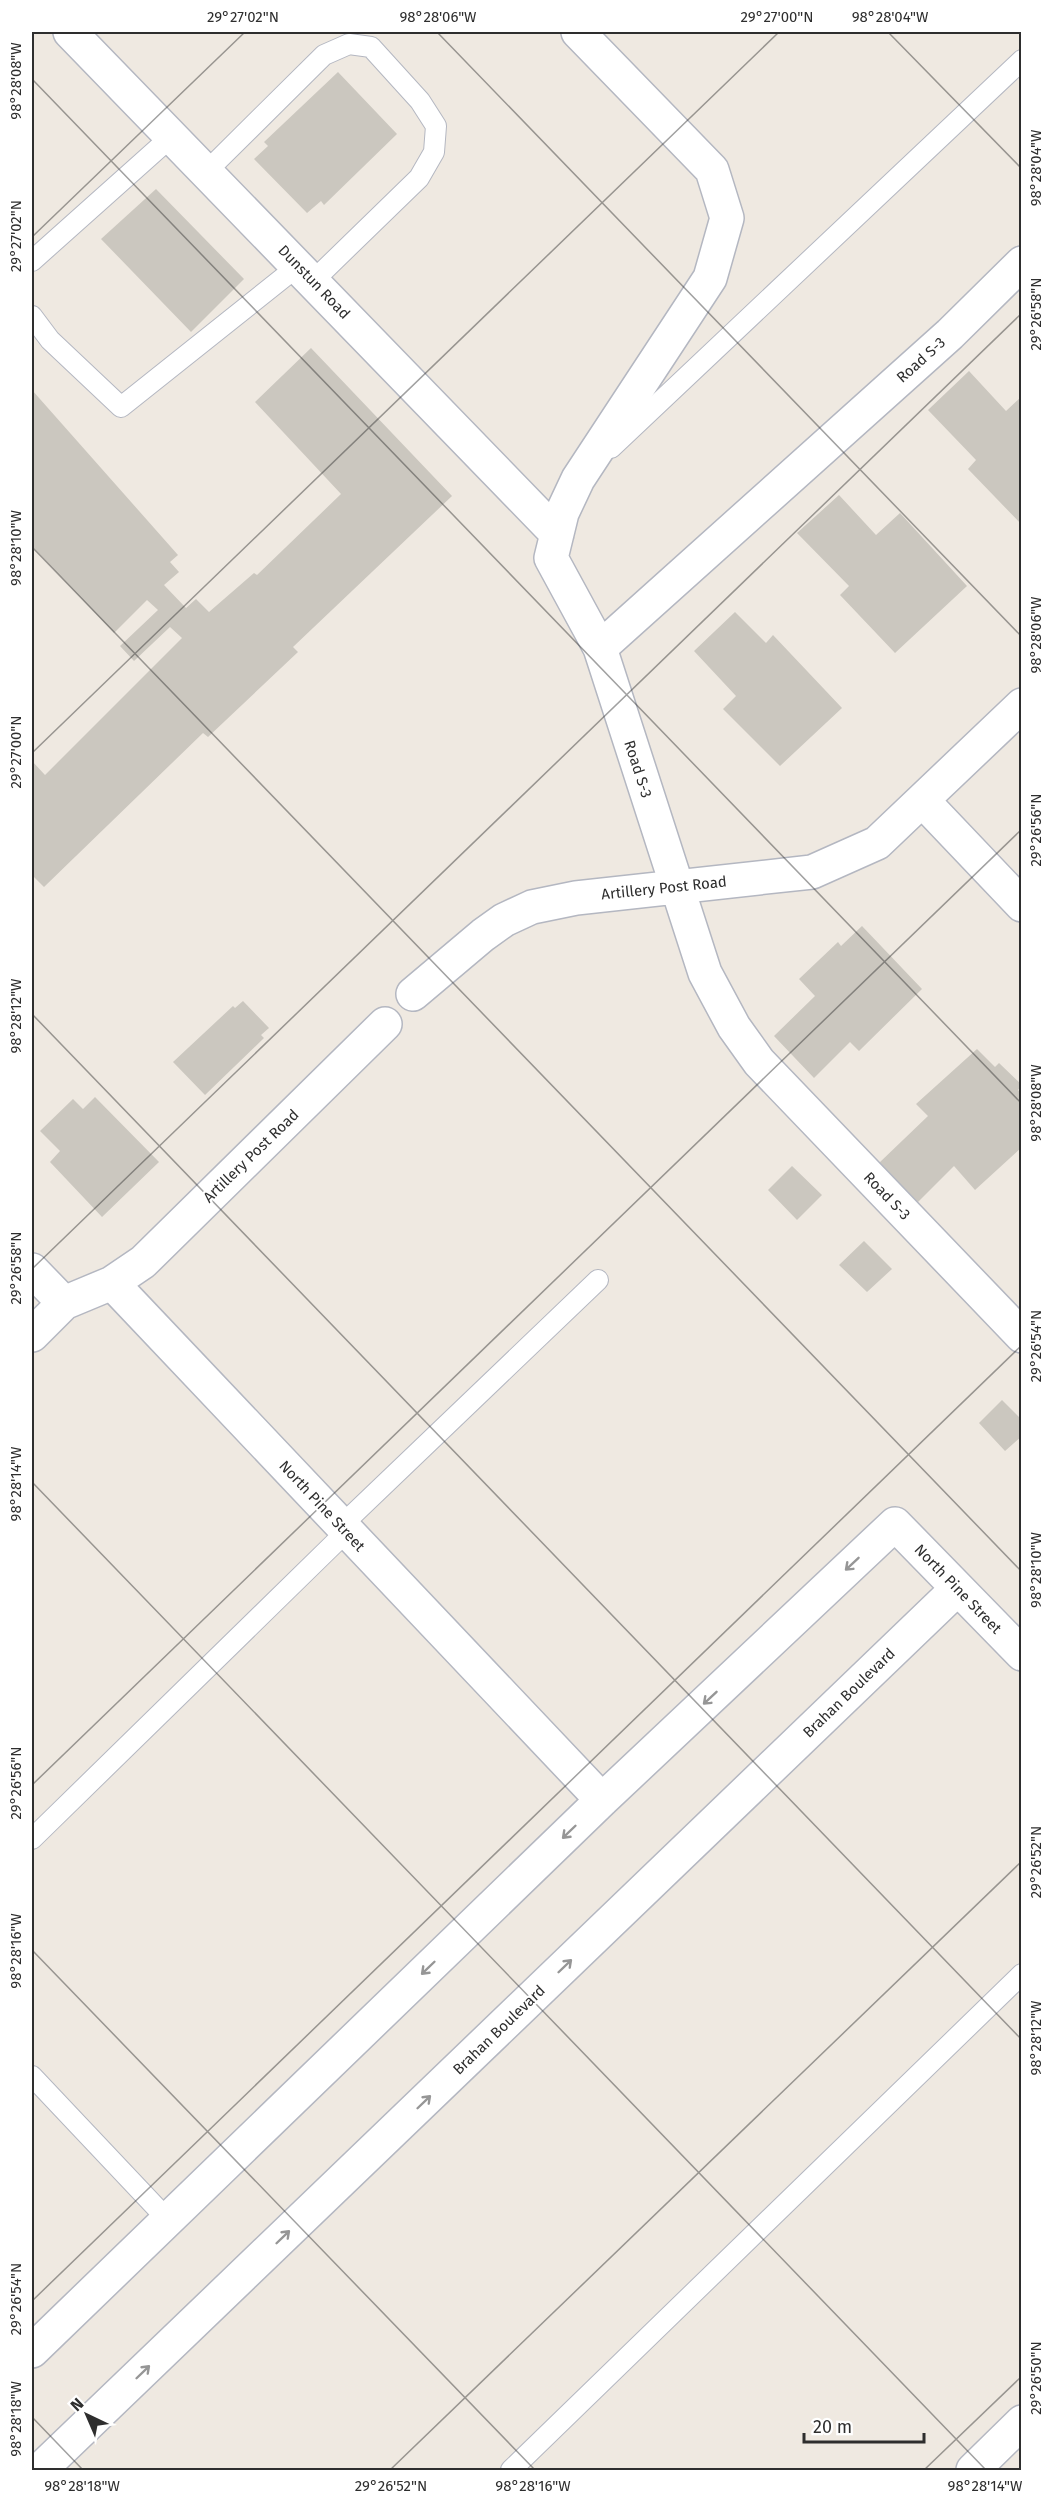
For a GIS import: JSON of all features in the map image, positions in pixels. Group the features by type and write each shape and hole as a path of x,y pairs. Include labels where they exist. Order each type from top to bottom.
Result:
{"street":[{"name":"Dunstun Road","path":"70,32 557,534"},
{"path":"578,32 712,170 727,218 710,278 578,479 562,513 551,558 600,648"},
{"name":"Road S-3","path":"1022,263 950,334 600,648 705,973 734,1027 759,1062 1022,1336"},
{"name":"Artillery Post Road","path":"413,994 483,935 504,920 532,907 576,898 812,872 878,843 1022,705"},
{"path":"923,801 1022,904"},
{"name":"Artillery Post Road","path":"112,1283 143,1262 386,1024"},
{"path":"32,1270 64,1304"},
{"path":"32,1335 64,1304 112,1283"},
{"name":"North Pine Street","path":"112,1283 602,1800 894,1524 1022,1654"},
{"name":"Brahan Boulevard","path":"40,2470 957,1589"},
{"path":"32,2352 602,1800"},
{"path":"973,2470 1022,2422"}],"lane":[{"path":"32,316 50,340 121,407 305,274 419,178 434,152 436,126 420,101 371,47 349,44 324,55 206,172"},
{"path":"578,479 1022,60"},
{"path":"32,261 171,136"},
{"path":"32,1839 343,1529 598,1280"},
{"path":"510,2470 1022,1974"},
{"path":"32,2076 168,2220"}],"building":[{"path":"338,72 397,134 324,205 321,201 307,213 254,159 268,146 264,142"},
{"path":"156,189 244,279 191,332 101,239"},
{"path":"311,348 452,496 293,647 298,652 208,737 203,733 44,887 32,875 32,761 45,775 182,638 170,627 134,661 120,646 158,610 147,600 114,633 32,546 32,390 178,555 170,562 179,572 164,585 186,608 196,599 209,612 254,573 257,575 341,494 255,402"},
{"path":"969,371 1006,411 1022,396 1022,525 968,469 976,460 928,410"},
{"path":"839,495 876,535 900,513 967,586 895,653 840,595 849,586 797,533"},
{"path":"735,612 766,643 773,635 842,708 780,766 723,709 736,696 694,651"},
{"path":"862,926 922,989 859,1051 850,1042 814,1078 774,1036 815,996 799,979 838,942 841,946"},
{"path":"243,1001 269,1028 261,1035 264,1038 205,1095 173,1062 233,1006 235,1008"},
{"path":"977,1049 995,1067 999,1063 1022,1085 1018,1090 1022,1094 1022,1147 975,1190 954,1166 917,1203 879,1163 928,1116 916,1104"},
{"path":"95,1097 159,1162 102,1217 50,1162 60,1151 40,1131 73,1099 83,1109"},
{"path":"792,1166 822,1195 797,1220 768,1190"},
{"path":"864,1241 892,1269 867,1292 839,1265"},
{"path":"1002,1400 1022,1420 1022,1436 1005,1451 979,1423"}]}
